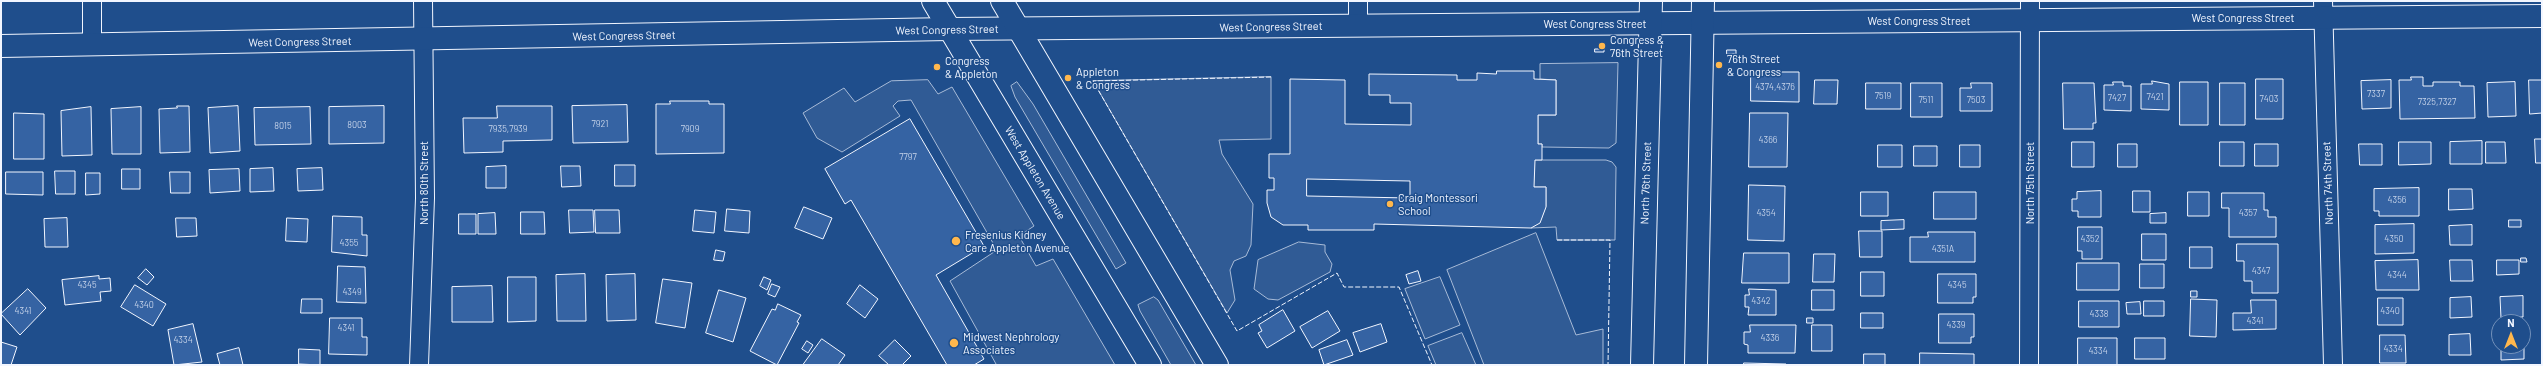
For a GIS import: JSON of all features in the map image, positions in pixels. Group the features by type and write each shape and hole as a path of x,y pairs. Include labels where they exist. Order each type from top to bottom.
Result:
{"street":[{"path":"92,1 92,45"},
{"name":"North 80th Street","path":"419,365 425,198 423,1"},
{"name":"West Appleton Avenue","path":"933,1 1150,365"},
{"path":"1002,1 1217,365"},
{"path":"1358,1 1358,26"},
{"name":"North 76th Street","path":"1642,365 1651,1"},
{"path":"1696,365 1703,1"},
{"name":"West Congress Street","path":"1,46 423,40 949,29 1703,24 2030,11 2323,9 2542,16"},
{"name":"North 74th Street","path":"2323,9 2333,365"},
{"name":"North 75th Street","path":"2029,365 2030,11"}],"shaded area":[{"path":"1618,63 1616,143 1609,148 1542,147 1542,144 1538,144 1538,115 1556,115 1556,80 1540,79 1540,64"},
{"path":"1271,77 1271,139 1219,140 1222,154 1253,204 1251,245 1246,256 1234,261 1230,270 1235,300 1227,313 1093,81"},
{"path":"928,80 938,94 952,87 1034,226 1019,236 1036,266 1053,259 1115,365 994,365 996,364 950,281 997,250 911,100 898,101 893,106 900,116 842,152 817,138 803,113 844,88 855,102 891,81"},
{"path":"1017,82 1033,104 1126,263 1116,269 1015,97 1011,86"},
{"path":"1535,160 1606,160 1612,162 1616,167 1615,240 1557,240 1556,227 1531,228 1540,222 1546,206 1546,187 1534,187"},
{"path":"1536,233 1576,335 1603,329 1603,365 1484,365 1447,270"},
{"path":"1299,242 1325,245 1325,252 1332,264 1330,272 1278,300 1268,299 1254,289 1258,260"},
{"path":"1440,277 1460,325 1425,339 1405,289"},
{"path":"1154,297 1158,300 1196,365 1171,365 1138,305"},
{"path":"1462,333 1476,365 1436,365 1428,346"}],"building":[{"path":"1595,49 1604,49 1604,52 1595,52"},
{"path":"1727,50 1736,50 1736,54 1727,54"},
{"path":"1497,71 1534,71 1534,79 1556,80 1556,115 1538,115 1538,144 1542,144 1542,160 1535,160 1534,187 1546,187 1546,207 1540,223 1531,228 1374,224 1374,230 1308,230 1308,225 1283,225 1271,217 1267,203 1267,190 1274,190 1274,178 1269,178 1269,154 1290,154 1290,79 1345,80 1345,124 1411,125 1411,103 1390,103 1390,95 1369,95 1369,74 1457,75 1457,80 1477,80 1477,73 1496,74","holes":["1307,179 1410,181 1410,198 1307,196"]},
{"path":"1751,72 1799,72 1799,102 1751,101"},
{"path":"2411,77 2423,77 2423,86 2433,86 2433,82 2460,82 2460,86 2474,86 2475,118 2400,119 2399,80 2411,80"},
{"path":"2256,79 2283,79 2283,119 2256,119"},
{"path":"1815,80 1838,80 1837,104 1814,104"},
{"path":"2391,80 2391,108 2362,109 2361,81"},
{"path":"2529,80 2542,80 2542,113 2530,114"},
{"path":"2152,81 2169,84 2169,110 2141,109 2141,84 2152,84"},
{"path":"2113,82 2123,82 2123,86 2131,86 2131,111 2104,110 2104,85 2113,85"},
{"path":"2180,82 2208,82 2208,125 2180,125"},
{"path":"2515,82 2516,116 2488,117 2487,83"},
{"path":"1866,83 1901,83 1901,109 1866,109"},
{"path":"1911,83 1942,83 1942,117 1911,117"},
{"path":"1971,83 1992,83 1992,111 1960,111 1960,88 1971,88"},
{"path":"2063,83 2094,83 2096,123 2093,123 2093,129 2064,129"},
{"path":"2220,83 2245,83 2245,125 2220,125"},
{"path":"670,101 709,101 709,104 724,104 724,153 656,154 656,104 670,104"},
{"path":"627,105 628,142 573,143 572,106"},
{"path":"177,106 189,106 190,152 160,153 159,109 177,108"},
{"path":"238,106 240,151 210,153 208,108"},
{"path":"384,106 384,143 329,144 329,107"},
{"path":"497,106 552,106 552,140 503,141 503,152 464,153 463,118 497,118"},
{"path":"91,107 92,155 62,156 61,111"},
{"path":"141,107 141,154 112,154 111,109"},
{"path":"310,107 311,144 255,145 254,108"},
{"path":"14,113 44,114 44,159 14,159"},
{"path":"1750,113 1788,113 1787,167 1749,167"},
{"path":"910,119 984,246 936,275 984,359 974,365 947,365 851,200 845,204 825,169"},
{"path":"2535,139 2542,139 2542,163 2536,163"},
{"path":"2482,141 2482,164 2450,164 2450,142"},
{"path":"2072,142 2094,142 2094,167 2072,167"},
{"path":"2220,142 2244,142 2244,166 2220,166"},
{"path":"2399,142 2431,142 2431,164 2399,165"},
{"path":"2486,142 2505,142 2506,163 2486,163"},
{"path":"2118,144 2137,144 2137,167 2118,167"},
{"path":"2255,144 2278,144 2278,166 2255,166"},
{"path":"2359,144 2382,144 2382,165 2360,165"},
{"path":"1878,145 1902,145 1902,167 1878,167"},
{"path":"1960,145 1980,145 1980,167 1960,167"},
{"path":"1914,146 1937,146 1937,166 1914,166"},
{"path":"615,165 635,165 635,186 615,186"},
{"path":"506,166 506,188 486,188 486,167"},
{"path":"561,166 580,166 581,186 562,187"},
{"path":"273,168 274,191 250,192 250,169"},
{"path":"322,168 323,190 298,191 297,169"},
{"path":"122,169 140,169 140,189 122,189"},
{"path":"239,169 240,191 210,193 209,170"},
{"path":"55,171 75,171 75,194 56,194"},
{"path":"6,172 43,172 43,195 6,194"},
{"path":"170,172 190,172 190,193 171,193"},
{"path":"86,173 100,173 100,194 86,195"},
{"path":"1749,185 1785,186 1784,241 1748,240"},
{"path":"2419,188 2419,216 2379,216 2379,211 2374,211 2374,189"},
{"path":"2449,189 2472,189 2473,209 2449,210"},
{"path":"2101,191 2101,217 2078,217 2078,211 2072,211 2072,199 2077,199 2077,192"},
{"path":"2133,191 2150,191 2150,212 2133,212"},
{"path":"1861,192 1888,192 1888,216 1861,216"},
{"path":"1934,192 1976,192 1976,219 1934,219"},
{"path":"2188,192 2209,192 2209,216 2188,216"},
{"path":"2222,193 2264,193 2264,210 2268,210 2268,217 2276,217 2276,237 2229,237 2229,208 2222,208"},
{"path":"804,207 832,218 823,239 795,228"},
{"path":"727,209 750,211 749,233 725,231"},
{"path":"569,210 593,210 594,232 570,233"},
{"path":"595,210 619,210 620,233 596,233"},
{"path":"695,210 716,212 714,233 693,231"},
{"path":"521,212 544,212 545,234 521,234"},
{"path":"495,213 496,234 478,234 478,214"},
{"path":"2166,213 2166,223 2150,223 2150,214"},
{"path":"459,214 476,214 476,234 459,234"},
{"path":"333,216 362,217 362,235 367,235 367,256 332,252"},
{"path":"67,218 68,247 45,247 44,219"},
{"path":"176,218 196,218 197,236 177,237"},
{"path":"287,218 308,219 307,242 286,241"},
{"path":"1904,220 1904,229 1881,230 1881,221"},
{"path":"2509,220 2521,220 2521,227 2509,227"},
{"path":"2414,224 2414,253 2375,254 2375,225"},
{"path":"2472,225 2472,245 2450,245 2449,226"},
{"path":"2078,227 2102,227 2102,259 2082,259 2082,251 2078,251"},
{"path":"1859,231 1882,231 1882,257 1860,257"},
{"path":"1928,232 1975,232 1975,262 1910,262 1910,237 1928,237"},
{"path":"2142,234 2166,234 2166,260 2142,260"},
{"path":"2237,244 2278,244 2278,293 2252,293 2252,281 2244,281 2244,261 2237,261"},
{"path":"2190,247 2212,247 2212,268 2190,268"},
{"path":"716,250 725,252 723,261 714,260"},
{"path":"1744,253 1789,253 1789,283 1742,283"},
{"path":"1814,254 1835,254 1834,282 1813,282"},
{"path":"2521,258 2526,258 2527,262 2521,262"},
{"path":"2418,260 2419,290 2376,290 2375,261"},
{"path":"2450,260 2472,260 2473,281 2451,281"},
{"path":"2497,260 2519,260 2519,274 2497,275"},
{"path":"2077,263 2119,263 2119,290 2077,290"},
{"path":"2140,264 2164,264 2164,288 2140,288"},
{"path":"338,266 365,267 366,303 337,302"},
{"path":"146,269 154,277 147,285 138,278"},
{"path":"1418,271 1421,281 1409,284 1406,275"},
{"path":"1861,272 1884,272 1884,296 1861,296"},
{"path":"585,274 586,321 557,321 556,275"},
{"path":"635,274 636,320 607,321 606,275"},
{"path":"1938,274 1976,274 1976,297 1973,297 1973,303 1938,303"},
{"path":"99,276 99,279 110,278 111,291 100,292 101,301 65,305 62,280"},
{"path":"508,277 536,277 536,321 508,322"},
{"path":"764,277 771,280 767,290 760,286"},
{"path":"663,279 692,283 685,328 656,323"},
{"path":"772,284 780,287 775,297 768,294"},
{"path":"135,285 166,304 153,326 121,307"},
{"path":"860,285 878,299 865,318 847,304"},
{"path":"492,286 493,322 452,322 452,287"},
{"path":"28,289 46,308 20,335 1,314"},
{"path":"1749,289 1776,290 1776,315 1748,315 1749,307 1745,307 1745,295 1749,295"},
{"path":"719,290 746,298 733,342 706,333"},
{"path":"1812,290 1834,290 1834,310 1812,310"},
{"path":"2191,291 2197,291 2197,297 2191,297"},
{"path":"2523,296 2523,314 2501,314 2500,297"},
{"path":"2471,297 2472,317 2450,318 2450,298"},
{"path":"2378,298 2403,298 2403,325 2378,325"},
{"path":"302,299 322,299 322,313 301,313"},
{"path":"2191,299 2217,300 2216,337 2190,336"},
{"path":"2251,300 2276,300 2276,329 2233,330 2233,313 2251,313"},
{"path":"2079,301 2119,301 2119,327 2079,327"},
{"path":"2144,301 2164,301 2164,316 2144,316"},
{"path":"2140,302 2141,314 2127,314 2126,303"},
{"path":"778,304 801,315 797,322 799,323 777,365 750,351 772,309 775,310"},
{"path":"1283,310 1295,331 1267,348 1258,333 1262,331 1259,325"},
{"path":"1328,311 1340,331 1312,348 1300,327"},
{"path":"1861,313 1883,313 1883,328 1861,328"},
{"path":"1939,314 1974,314 1974,337 1971,337 1971,343 1939,343"},
{"path":"330,318 362,318 362,337 367,337 367,355 329,354"},
{"path":"1807,318 1813,318 1813,323 1807,323"},
{"path":"193,324 202,362 174,365 168,330"},
{"path":"1381,324 1387,342 1360,352 1353,333"},
{"path":"1750,325 1796,325 1795,353 1748,353 1748,345 1744,344 1744,332 1750,332"},
{"path":"1812,325 1832,325 1832,351 1812,351"},
{"path":"2470,334 2471,355 2449,355 2449,335"},
{"path":"2380,335 2405,335 2406,363 2380,363"},
{"path":"2078,338 2117,338 2117,365 2078,365"},
{"path":"2135,338 2165,338 2165,359 2135,359"},
{"path":"822,339 845,355 838,365 803,365"},
{"path":"895,340 911,356 902,365 889,365 879,356"},
{"path":"1347,340 1353,355 1324,365 1319,350"},
{"path":"807,341 813,345 808,353 802,349"},
{"path":"1,342 17,347 11,365 1,365"},
{"path":"239,348 243,365 220,365 217,354"},
{"path":"299,349 320,350 320,365 299,364"},
{"path":"1920,353 1974,354 1974,365 1920,365"},
{"path":"1864,354 1885,354 1885,365 1864,365"},
{"path":"2501,354 2524,354 2524,359 2501,360"},
{"path":"1744,363 1786,364 1744,365"}],"fence":[{"path":"1271,77 1093,81 1237,331 1337,273 1344,287 1399,287 1432,365"},
{"path":"1557,240 1610,240 1608,365"}],"place":[{"name":"Congress & 76th Street","path":"1602,46"},
{"name":"76th Street & Congress","path":"1719,65"},
{"name":"Congress & Appleton","path":"937,67"},
{"name":"Appleton & Congress","path":"1068,78"},
{"name":"Craig Montessori School","path":"1390,204"},
{"name":"Fresenius Kidney Care Appleton Avenue","path":"956,241"},
{"name":"Midwest Nephrology Associates","path":"954,343"}]}
